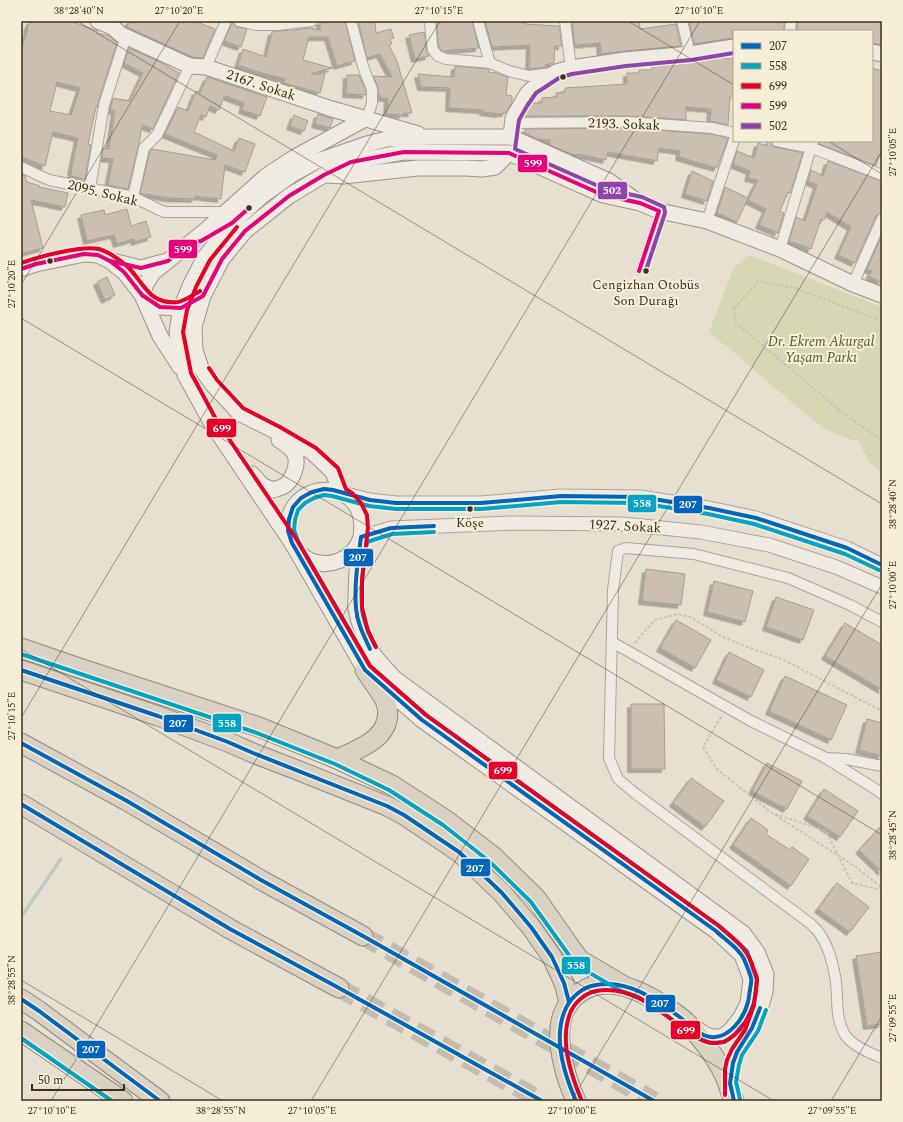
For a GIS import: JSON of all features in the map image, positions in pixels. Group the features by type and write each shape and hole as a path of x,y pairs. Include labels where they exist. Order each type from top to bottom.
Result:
{"highway":[{"path":"21,648 259,727 337,759 392,785 446,820 492,856 536,898 572,951 580,960 624,986"},
{"path":"21,670 158,716 228,742 387,806 404,815 459,852 502,893 531,927 552,957 564,983 569,1002"},
{"path":"337,759 360,749 376,739 386,724 388,715 386,702 365,670"},
{"path":"21,743 127,801 261,880 363,936"},
{"path":"21,804 230,929 339,988"},
{"path":"574,1100 562,1059 560,1040 561,1021 569,1002 575,996 587,988 598,984 624,986 641,992 686,1023 713,1055 727,1081 732,1098"},
{"path":"21,999 160,1101"},
{"path":"21,1031 123,1101"}],"main road":[{"name":"2167. Sokak","path":"98,21 119,29 190,66 206,67 337,122 367,118 430,137"},
{"path":"512,130 513,118 527,94 556,72 571,68 625,60 690,54 733,47"},
{"path":"185,374 177,332 181,308 205,257 230,218 266,176 295,157 337,122 367,118"},
{"path":"142,295 152,273 189,244 201,241 230,218 293,174 315,162 354,148 387,139 512,130 609,181 640,203"},
{"path":"234,456 263,486 274,490 285,486 292,478 296,466 295,455 288,446 240,413 212,384 201,368 195,350 194,327 203,296 222,258 245,231 289,196 324,175 343,176 418,168 482,169 495,167 508,153 603,195 640,203 660,211 708,221 780,249 853,284 882,295"},
{"path":"21,269 36,264 84,254 98,255 110,261 124,272 142,295 160,336 185,374 212,424 298,552 308,560 320,564 332,563 343,559 353,552 361,537"},
{"path":"110,261 141,268 168,261"},
{"path":"142,295 160,307 181,308 203,296"},
{"path":"240,413 312,452 333,472 341,493"},
{"path":"686,1023 711,1037 722,1037 731,1030 741,1017 748,1003 751,980 742,955 716,931 422,720 365,670 292,543 288,531 289,519 293,508 301,498 312,492 324,489 333,490 349,498 356,506 361,517 362,528 356,580 356,609 362,633 373,654 394,678 742,933 757,952 766,974 765,992 759,1012 750,1033 737,1052 731,1070 732,1098"}],"street":[{"path":"206,67 226,21"},
{"path":"239,21 257,25 277,25 312,21"},
{"path":"351,21 363,66 372,89 372,104 367,118"},
{"path":"430,21 433,50 438,56 446,59 490,64 529,76 556,72"},
{"path":"478,21 490,64"},
{"path":"565,21 571,68"},
{"path":"682,21 690,54"},
{"path":"90,188 119,29"},
{"path":"133,198 144,148 157,134 190,66"},
{"name":"2193. Sokak","path":"512,130 628,122 712,128 733,133"},
{"path":"508,153 512,130"},
{"path":"708,221 733,142"},
{"path":"789,142 812,144 882,175"},
{"path":"780,249 812,144"},
{"name":"2095. Sokak","path":"21,167 49,180 133,198 164,212 230,218"},
{"path":"853,284 882,219"},
{"name":"1927. Sokak","path":"341,493 396,504 481,503 561,496 641,498 709,508 756,518 847,548 882,565"},
{"name":"1927. Sokak","path":"361,537 391,528 513,523 623,524 701,532 769,545 836,567 882,587"},
{"path":"882,622 850,604 788,578 694,554 626,548 618,551 613,590 609,758 618,779 811,924 820,934 826,946 835,976 837,1014 844,1034 870,1053 882,1058"},
{"path":"612,642 751,721 824,757 882,794"},
{"path":"824,757 846,759 882,766"}],"lane":[{"path":"639,271 660,211"}],"path":[{"path":"882,321 795,288 758,281 734,309 735,322 839,410 882,440"},
{"path":"629,651 655,620 678,614 690,617 723,636 755,650 782,659 882,711"},
{"path":"727,707 703,747 717,769 772,813 856,867 882,889"},
{"path":"772,813 826,831 852,883 882,889"}],"green space":[{"name":"Dr. Ekrem Akurgal Yaşam Parkı","path":"749,255 882,307 882,474 870,463 858,441 825,429 798,408 709,332 733,269"}],"building":[{"path":"30,21 70,21 98,31 97,33 110,36 117,43 97,108 96,107 88,144 91,145 85,179 71,176 78,138 53,132 45,166 21,157 21,50","holes":["57,82 80,88 71,115 50,111"]},
{"path":"129,21 194,21 215,29 203,58 192,57 127,27"},
{"path":"320,21 345,21 355,61 337,66 328,37 309,37 303,60 332,68 311,74 325,74 320,93 284,83 285,79 238,65 243,49 266,57 272,32 294,31 310,28 320,30"},
{"path":"358,21 375,21 376,33 391,29 394,38 390,39 392,44 389,45 397,61 412,113 403,113 403,115 387,114 388,98 380,98 380,95 378,95 378,87 373,76 392,77 380,54 367,58"},
{"path":"472,21 479,48 442,51 438,43 437,22"},
{"path":"485,21 525,21 525,24 559,26 562,46 555,46 554,63 545,65 545,67 529,69 530,45 492,47"},
{"path":"572,21 639,21 640,29 676,24 681,46 601,54 600,43 575,45"},
{"path":"689,21 784,21 784,30 733,30 733,38 694,44"},
{"path":"797,21 882,21 882,45 873,43 873,30 797,30"},
{"path":"232,23 237,27 247,29 241,47 224,41"},
{"path":"424,32 429,56 415,59 409,35"},
{"path":"129,48 162,63 179,73 153,129 142,125 128,189 108,185 113,159 102,158 103,148 109,149 115,111 110,110 113,98 130,101 143,73 124,63"},
{"path":"722,58 733,59 733,96 730,96 728,125 710,121 711,109 686,107 686,120 628,116 524,116 532,103 542,103 542,98 557,97 556,93 565,92 565,88 627,84 627,73 639,73 639,70 652,70 652,67"},
{"path":"455,66 488,69 489,72 508,77 506,95 512,96 512,103 505,113 500,114 483,112 483,110 449,108 450,88 421,87 418,74 454,77"},
{"path":"873,68 882,71 882,156 879,155 876,166 819,144 819,142 873,142"},
{"path":"347,75 359,75 366,90 366,95 346,94"},
{"path":"207,77 267,97 260,116 242,110 244,103 226,96 224,97 219,110 210,106 206,117 201,115 194,132 234,151 239,138 255,144 245,172 225,165 221,199 195,196 195,199 168,198 140,193 150,151 152,149 215,160 217,155 165,134 178,107 188,111 196,91 200,93"},
{"path":"318,114 333,119 330,128 315,124"},
{"path":"294,115 308,121 304,131 290,126"},
{"path":"628,128 711,134 728,138 717,168 679,157 680,151 659,148 657,161 608,152 606,160 571,154 550,145 550,140 537,139 525,133 525,129"},
{"path":"767,142 771,142 772,146 803,153 790,193 788,192 780,211 784,213 778,233 759,225 766,209 748,200 758,180 748,178 750,171 733,164 737,151 754,158 758,143 767,146"},
{"path":"828,161 882,181 882,213 876,216 855,263 838,255 851,227 827,212 824,220 821,219 811,249 789,241 796,217 805,221 817,185 808,181 811,170 823,176"},
{"path":"692,171 713,181 707,201 685,194"},
{"path":"21,174 25,176 27,182 40,186 39,187 68,193 65,207 31,200 43,248 21,254"},
{"path":"725,187 748,198 737,222 717,213"},
{"path":"127,209 131,226 146,221 151,237 135,242 134,239 117,244 114,235 87,241 81,215 104,210 105,215"},
{"path":"882,235 882,283 869,276 872,271 867,269"},
{"path":"107,277 115,295 105,300 97,282"},
{"path":"646,569 685,574 681,605 642,601"},
{"path":"714,581 753,591 745,622 707,612"},
{"path":"776,597 814,610 803,640 766,627"},
{"path":"676,620 711,640 695,668 660,648"},
{"path":"845,623 882,645 882,690 825,656"},
{"path":"729,652 764,670 751,697 716,680"},
{"path":"785,676 847,705 831,740 769,711"},
{"path":"631,704 664,704 665,769 631,769"},
{"path":"867,719 882,723 882,756 859,750"},
{"path":"767,763 802,781 787,809 752,791"},
{"path":"691,778 724,801 705,827 673,803"},
{"path":"824,789 858,811 840,837 807,816"},
{"path":"751,818 768,830 766,834 790,850 792,847 809,859 791,886 733,845"},
{"path":"882,825 882,872 859,850"},
{"path":"837,883 869,907 850,932 818,909"},
{"path":"882,952 882,1024 867,1026 856,956"}],"waterway":[{"path":"21,917 61,859"}],"tunnel":[{"path":"363,936 654,1101"},
{"path":"339,988 542,1101"}],"transit line":[{"name":"502","path":"645,273 665,213 664,207 642,197 605,189 515,149 519,120 536,93 559,78 572,74 626,66 691,60 733,53"},
{"name":"599","path":"21,269 36,264 84,254 98,255 110,261 124,272 142,295 160,307 181,308 203,296 222,259 245,231 289,196 324,175 351,162 404,152 509,153 603,195 640,203 659,211 639,271"},
{"name":"599","path":"110,261 141,268 168,261 189,244 201,241 232,223 249,208"},
{"name":"699","path":"237,227 210,260 196,287 187,310 183,332 191,373 217,421 297,540 370,666 426,715 719,926 741,945 751,962 757,979 755,1000 751,1012 740,1030 723,1042 711,1043 700,1039 648,1003 628,994 607,990 592,992 582,998 571,1011 566,1033 567,1055 573,1078 581,1099"},
{"name":"699","path":"21,263 71,250 91,248 99,249 125,264 134,273 148,292 160,300 178,302 200,291"},
{"name":"699","path":"209,368 217,380 243,408 316,448 338,468 346,489 361,503 367,515 368,528 362,580 362,608 368,631 376,647"},
{"name":"207","path":"576,1101 567,1079 561,1055 560,1031 566,1008 578,993 596,985 608,984 631,988 642,992 662,1004 703,1035 718,1037 724,1035 735,1026 746,1008 749,999 751,980 744,959 735,947 716,931 422,720 365,670 292,543 288,531 289,519 293,507 301,498 312,492 324,489 370,500 396,503 481,503 561,496 641,497 709,508 756,518 847,548 882,565"},
{"name":"558","path":"21,654 257,733 335,764 389,790 443,825 489,861 531,902 576,965 621,991 638,997 701,1039 710,1043 725,1042 735,1034 746,1021 754,1004 757,980 747,951 719,926 426,715 370,666 298,541 294,530 298,510 305,503 324,495 369,506 396,509 481,509 561,502 640,503 708,514 754,524 845,554 879,570"},
{"name":"207","path":"370,649 359,624 356,608 356,581 361,537 391,528 434,526"},
{"name":"558","path":"375,646 365,623 362,608 362,583 367,542 392,534 434,532"},
{"name":"207","path":"21,670 158,716 228,742 387,806 404,815 459,852 502,893 531,927 552,957 564,983 569,1002"},
{"name":"207","path":"21,743 127,801 261,880 654,1101"},
{"name":"207","path":"21,804 230,929 542,1101"},
{"name":"207","path":"21,999 160,1101"},
{"name":"699","path":"725,1095 725,1069 727,1060 732,1049 745,1030 754,1005"},
{"name":"207","path":"734,1101 730,1083 733,1063 737,1052 752,1028 760,1008"},
{"name":"558","path":"740,1099 736,1082 739,1065 742,1055 758,1031 766,1010"},
{"name":"558","path":"21,1038 112,1101"}],"place":[{"name":"Cengizhan Otobüs Son Durağı","path":"646,271"},
{"name":"Köşe","path":"470,509"}]}
